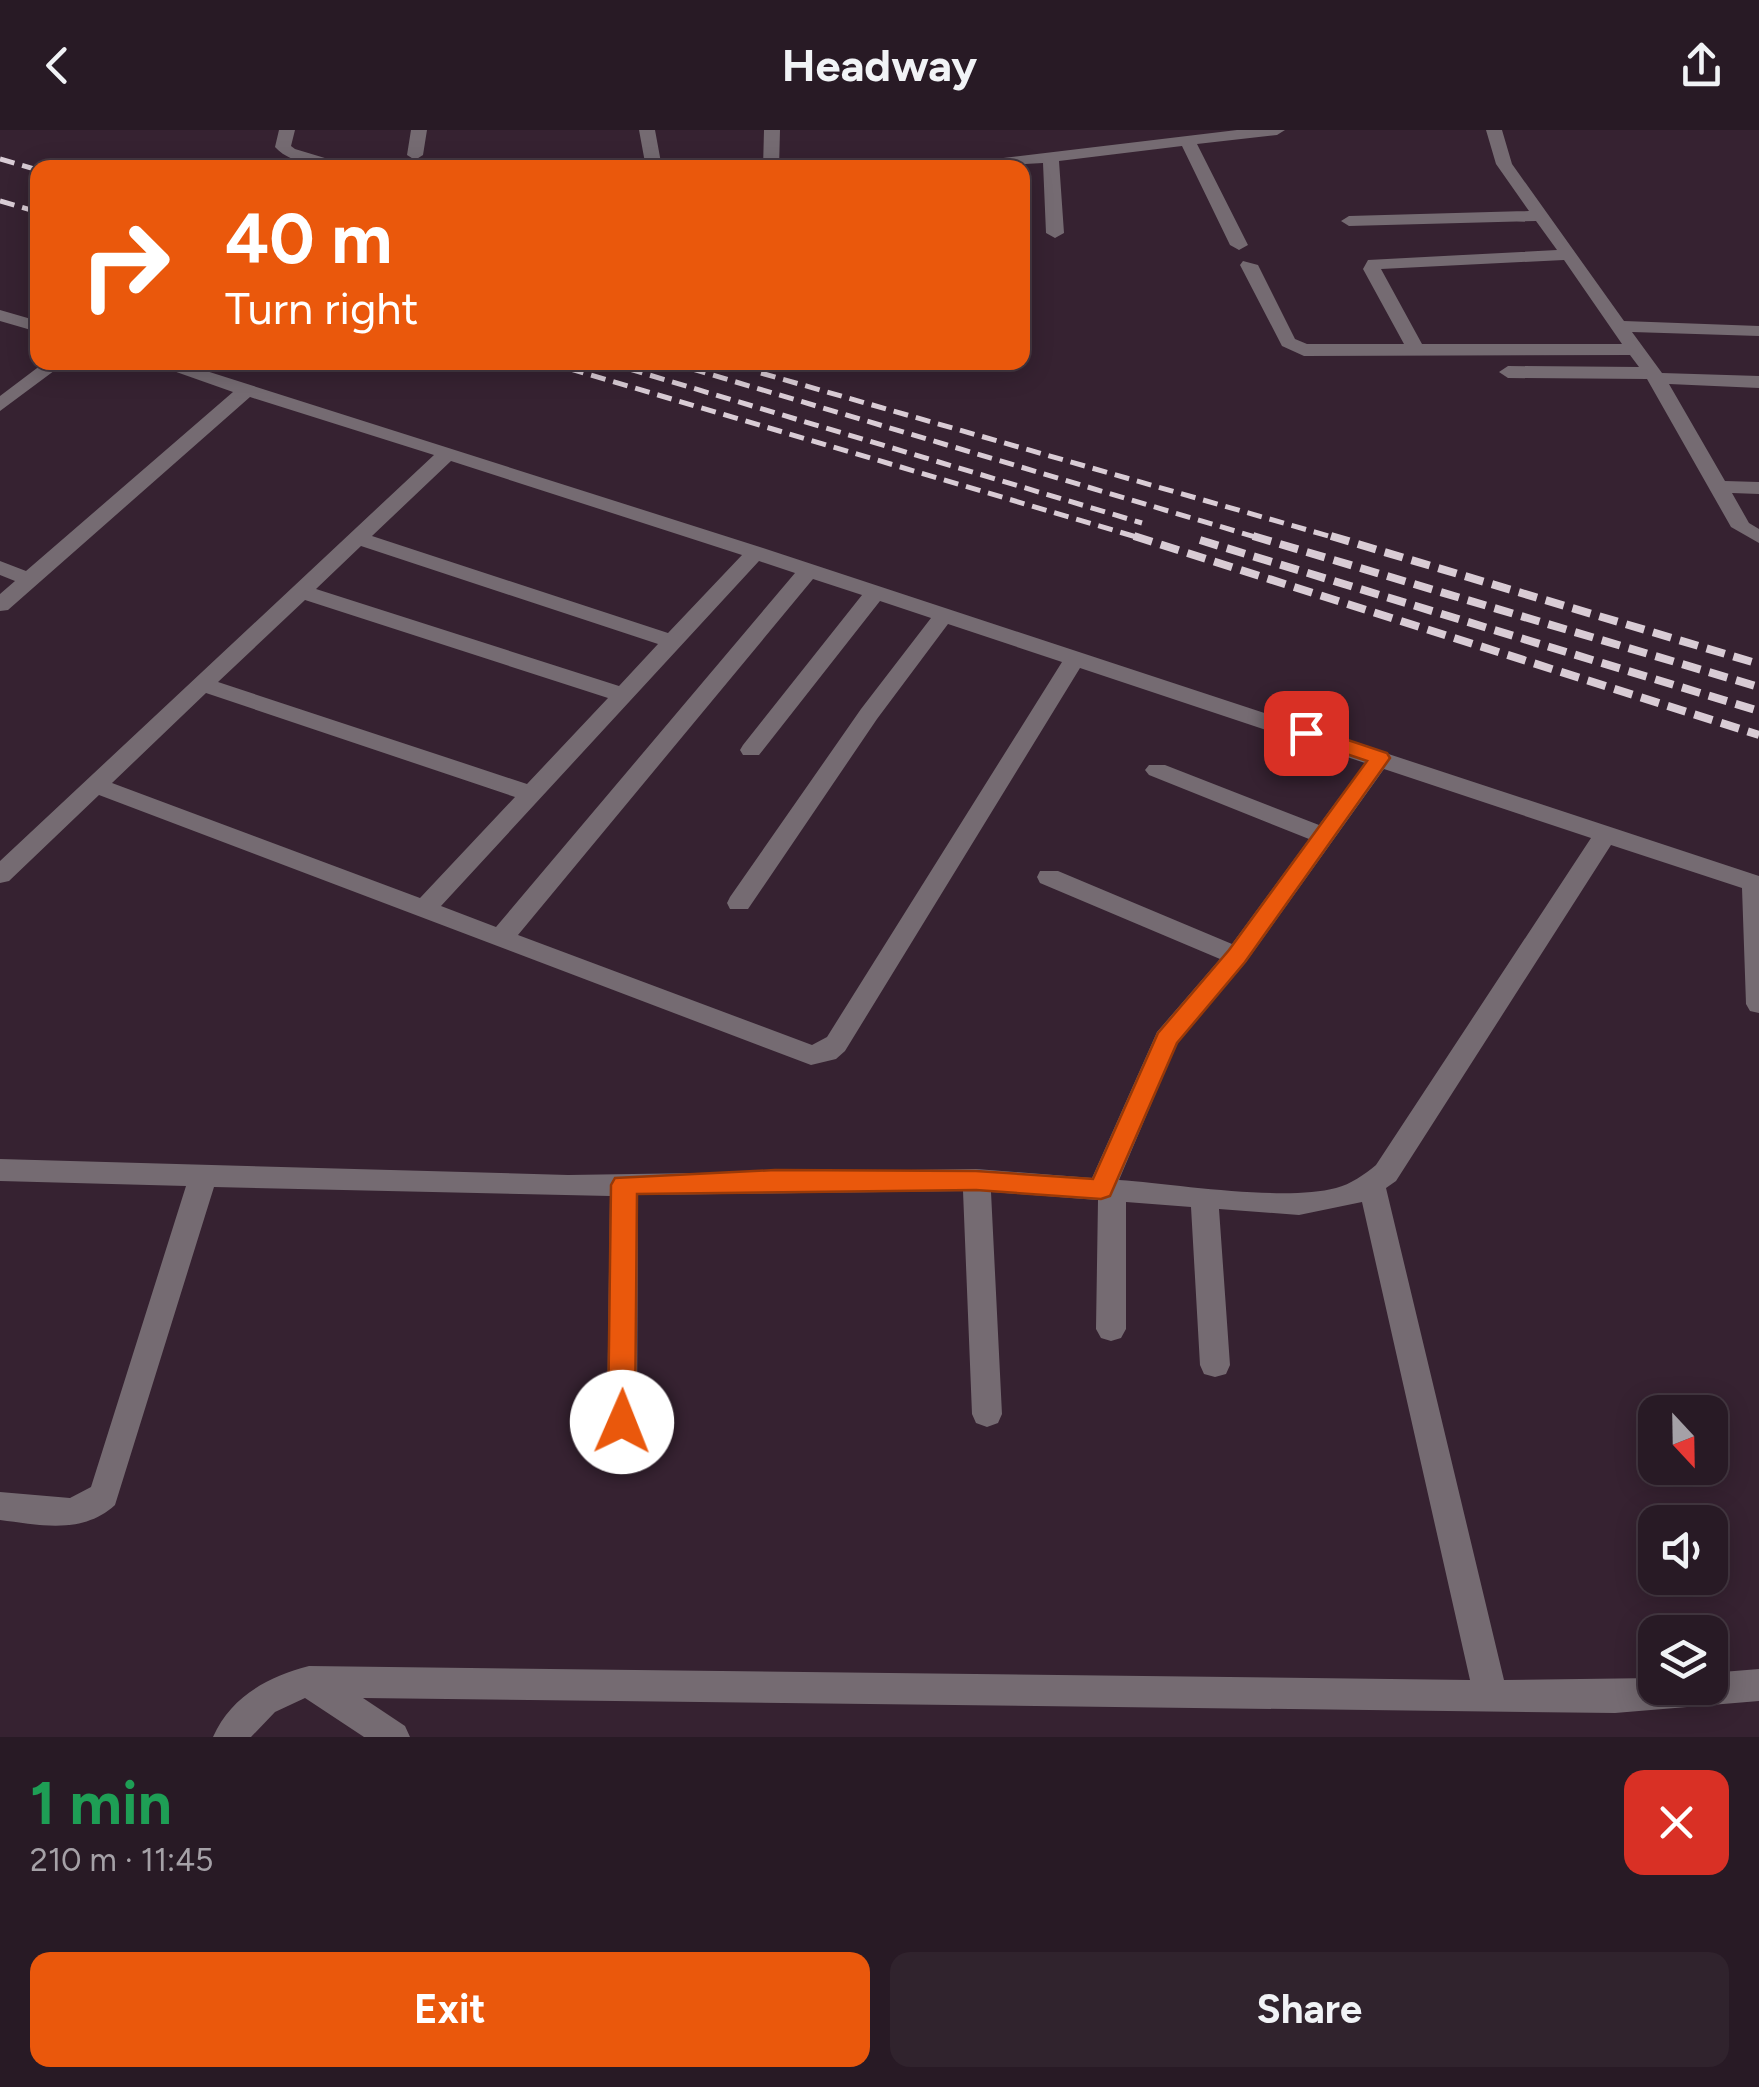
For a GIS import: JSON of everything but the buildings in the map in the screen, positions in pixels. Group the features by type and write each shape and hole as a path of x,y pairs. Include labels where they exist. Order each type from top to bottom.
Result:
{"street":[{"path":"287,130 282,147 320,160"},
{"path":"415,155 419,130"},
{"path":"647,130 653,160"},
{"path":"771,160 772,130"},
{"path":"1021,160 1276,130"},
{"path":"1494,130 1504,164 1654,376 1740,526 1759,537"},
{"path":"1186,139 1239,244"},
{"path":"1051,156 1055,233"},
{"path":"1349,222 1541,216"},
{"path":"1416,350 1372,269 1374,264 1568,254"},
{"path":"1250,265 1294,347 1636,350"},
{"path":"0,316 30,325"},
{"path":"1620,326 1759,331"},
{"path":"0,406 47,370"},
{"path":"183,370 756,552 1757,884 1759,1004"},
{"path":"1508,372 1759,382"},
{"path":"0,605 247,390"},
{"path":"0,875 448,453"},
{"path":"1717,487 1759,488"},
{"path":"358,538 673,642"},
{"path":"423,910 756,552"},
{"path":"0,567 29,580"},
{"path":"500,939 809,570"},
{"path":"302,592 623,695"},
{"path":"752,750 876,592"},
{"path":"738,903 945,614"},
{"path":"98,786 812,1055 826,1052 836,1044 1076,657"},
{"path":"204,685 531,794"},
{"path":"1111,1329 1106,1190 1157,1055 1237,956 1380,758"},
{"path":"1157,770 1324,836"},
{"path":"0,1170 382,1184 976,1180 1299,1204 1328,1202 1372,1186 1386,1173 1606,834"},
{"path":"1049,876 1237,956"},
{"path":"0,1506 75,1512 94,1507 104,1495 203,1178"},
{"path":"976,1180 987,1414"},
{"path":"622,1422 624,1185"},
{"path":"1372,1186 1490,1693"},
{"path":"1204,1196 1215,1365"},
{"path":"309,1682 393,1737"},
{"path":"230,1737 278,1688 309,1682 1615,1697 1759,1685"}],"railway":[{"path":"0,159 30,168"},
{"path":"0,201 30,210"},
{"path":"574,370 1143,539"},
{"path":"633,370 1142,523"},
{"path":"696,370 1262,539"},
{"path":"761,373 1339,539"},
{"path":"1134,536 1759,735"},
{"path":"1253,536 1759,687"},
{"path":"1331,536 1759,664"},
{"path":"1200,540 1759,711"}],"route":[{"path":"622,1422 624,1185 976,1180 1101,1189 1166,1039 1237,956 1380,758 1306,733"}]}
